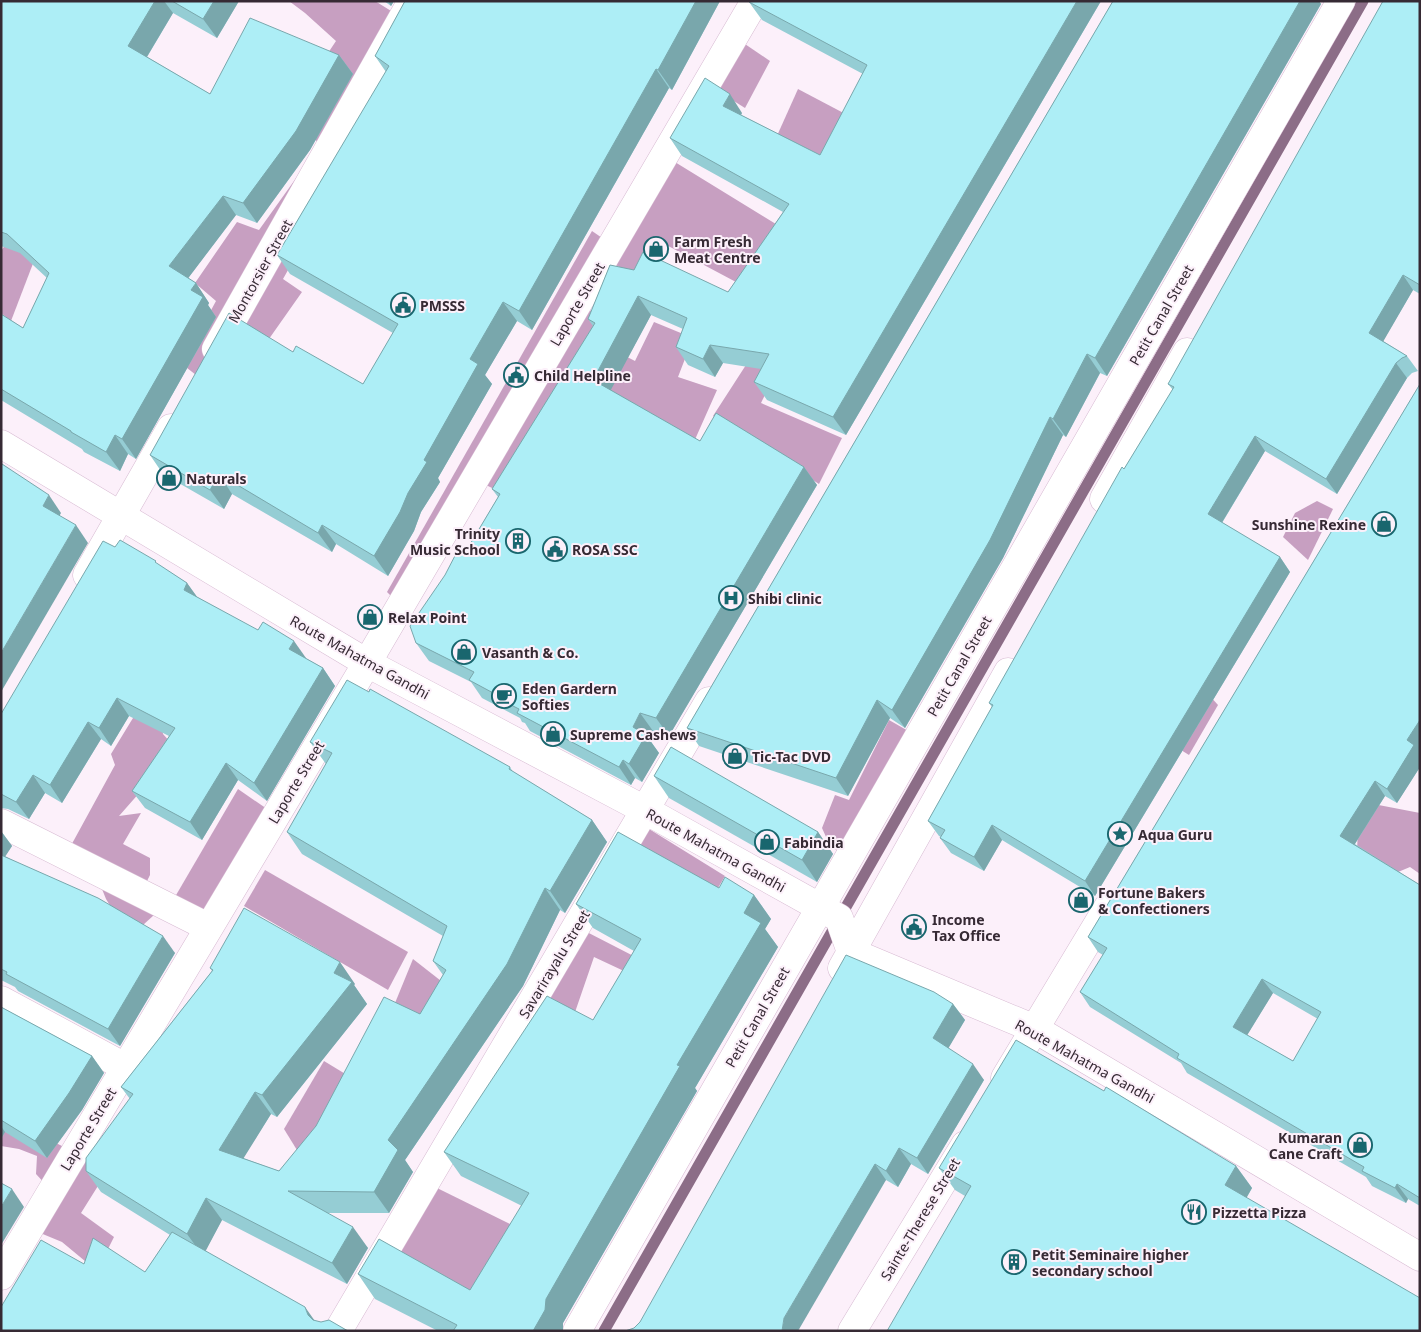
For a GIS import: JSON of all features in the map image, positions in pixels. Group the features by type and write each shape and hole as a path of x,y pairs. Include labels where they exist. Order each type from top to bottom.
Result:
{"street":[{"name":"Montorsier Street","path":"204,371 412,1"},
{"name":"Laporte Street","path":"1,1276 366,663 755,1"},
{"name":"Petit Canal Street","path":"577,1331 1341,1"},
{"path":"1090,524 1198,333"},
{"path":"76,594 184,405"},
{"name":"Route Mahatma Gandhi","path":"1,444 366,663 645,810 839,918 851,952 1035,1029 1420,1257"},
{"path":"832,986 1022,646"},
{"name":"Savarirayalu Street","path":"338,1331 720,681"},
{"path":"1,823 208,927"},
{"path":"994,1096 1122,884"},
{"path":"1,1000 124,1067"},
{"name":"Sainte-Therese Street","path":"852,1331 979,1122"}],"shaded area":[{"path":"289,1 375,1 396,14 321,146 313,137 326,56 336,41"},
{"path":"742,42 770,61 745,108 713,88"},
{"path":"798,89 853,118 851,183 776,138"},
{"path":"670,159 784,229 751,290 657,240 634,275 612,263"},
{"path":"304,167 196,375 182,364 216,301 195,283 237,222 259,230"},
{"path":"320,184 333,190 283,279 302,292 264,346 239,323"},
{"path":"18,227 42,240 11,321 1,313 1,251"},
{"path":"592,231 608,242 397,602 387,592"},
{"path":"584,307 604,318 506,495 482,483"},
{"path":"654,322 693,338 678,377 717,390 693,444 580,377 600,343 635,361"},
{"path":"755,351 781,362 761,403 842,438 819,484 713,416"},
{"path":"1317,501 1333,509 1308,560 1283,537 1295,513"},
{"path":"1209,695 1218,705 1189,755 1181,750"},
{"path":"144,700 160,710 163,734 177,750 119,816 141,813 123,844 150,858 150,875 145,885 68,851 115,765 111,754"},
{"path":"889,720 917,736 846,854 831,848 822,828 835,795 849,800"},
{"path":"238,789 270,811 205,920 172,902"},
{"path":"1363,802 1420,813 1420,874 1410,867 1391,875 1356,875 1358,827"},
{"path":"641,824 725,876 715,893 647,848 609,909"},
{"path":"265,870 408,952 388,990 244,906"},
{"path":"100,884 158,905 154,915 143,925 115,914"},
{"path":"581,929 651,965 641,979 594,957 573,1018 536,1004"},
{"path":"413,959 459,995 428,1053 384,1030"},
{"path":"324,1061 347,1075 308,1168 284,1129"},
{"path":"1,1126 54,1142 68,1149 48,1187 36,1174 37,1156 19,1149 1,1146"},
{"path":"90,1138 118,1154 81,1213 114,1237 97,1271 62,1242 33,1230"},
{"path":"435,1187 526,1232 484,1301 396,1250"}],"building":[{"path":"1,1 155,1 128,46 210,94 250,18 339,55 296,131 243,203 223,196 169,266 196,283 191,290 203,297 122,439 115,435 106,452 1,389 1,314 23,328 49,273 7,234 1,232"},
{"path":"172,1 214,1 203,19"},
{"path":"405,1 696,1 519,311 503,302 470,359 478,364 424,460 427,462 408,493 400,512 374,556 322,525 318,533 219,474 210,490 150,455 229,313 293,352 296,346 363,384 398,324 277,255 389,66 375,56"},
{"path":"749,1 1077,1 833,417 754,382 769,354 710,345 703,359 676,347 687,318 638,296 593,380 700,441 716,413 804,467 656,718 640,713 633,727 646,735 629,764 623,760 619,767 517,713 519,709 509,704 510,702 469,680 474,672 416,643 410,626 445,575 459,548 466,551 500,494 492,489 595,323 588,319 610,265 634,270 643,252 728,292 789,204 670,138 705,78 730,94 723,106 820,155 867,65"},
{"path":"1113,1 1300,1 1095,358 1087,354 1053,419 1050,417 990,540 892,710 877,700 836,778 687,728"},
{"path":"1383,1 1420,1 1420,285 1403,275 1369,333 1407,356 1396,363 1326,479 1255,436 1208,514 1280,557 1085,881 992,825 974,857 940,838 945,830 928,821 993,705 989,703 1122,467 1124,469 1174,387 1168,384"},
{"path":"1420,384 1420,720 1407,740 1414,745 1387,789 1375,781 1340,836 1420,885 1420,1198 1397,1184 1395,1188 1362,1171 1364,1167 1177,1058 1179,1054 1080,992 1107,948 1088,937","holes":["1262,979 1321,1012 1293,1061 1233,1027"]},
{"path":"2,464 49,495 43,506 76,525 1,653 1,466"},
{"path":"120,540 156,561 187,583 184,590 258,630 263,622 294,641 289,649 323,668 254,783 226,763 190,822 132,791 175,728 117,698 99,728 88,722 50,785 33,775 16,802 1,794 1,714 103,541 115,547"},
{"path":"347,680 369,692 370,689 510,767 509,769 592,820 550,891 545,888 507,964 388,1140 398,1150 374,1192 288,1191 353,1227 332,1263 206,1198 187,1234 86,1171 86,1158 133,1094 121,1087 213,970 210,968 244,908 340,962 334,973 352,982 262,1095 255,1092 219,1150 279,1171 316,1126 384,997 420,1014 446,970 433,961 447,926 287,832 332,753 310,742"},
{"path":"671,747 818,832 802,860 654,776"},
{"path":"618,832 719,888 725,877 754,895 744,913 761,923 677,1065 680,1066 546,1299 545,1310 533,1331 453,1331 457,1325 358,1274 379,1239 470,1290 529,1193 444,1152 547,996 593,1020 641,939 576,904"},
{"path":"1,855 98,898 163,936 108,1029 6,974 7,972 1,969"},
{"path":"846,955 934,992 953,1004 933,1038 973,1064 917,1158 899,1148 886,1171 875,1164 784,1318 782,1331 625,1331 634,1328 640,1322"},
{"path":"1,1007 92,1056 69,1093 35,1141 1,1120"},
{"path":"1016,1040 1104,1091 1106,1087 1236,1166 1225,1185 1420,1298 1420,1331 887,1331 971,1186 939,1168"},
{"path":"1,1183 12,1189 1,1207"},
{"path":"172,1232 305,1307 308,1315 313,1320 321,1322 329,1320 348,1331 1,1331 1,1307 41,1240 84,1264 93,1238 145,1272"}],"waterway":[{"path":"604,1331 1363,1"}],"place":[{"name":"Farm Fresh Meat Centre","path":"656,249"},
{"name":"PMSSS","path":"403,305"},
{"name":"Child Helpline","path":"516,375"},
{"name":"Naturals","path":"169,478"},
{"name":"Sunshine Rexine","path":"1384,524"},
{"name":"Trinity Music School","path":"518,541"},
{"name":"ROSA SSC","path":"555,549"},
{"name":"Shibi clinic","path":"731,598"},
{"name":"Relax Point","path":"370,617"},
{"name":"Vasanth & Co.","path":"464,652"},
{"name":"Eden Gardern Softies","path":"504,696"},
{"name":"Supreme Cashews","path":"553,734"},
{"name":"Tic-Tac DVD","path":"735,756"},
{"name":"Aqua Guru","path":"1120,834"},
{"name":"Fabindia","path":"767,842"},
{"name":"Fortune Bakers & Confectioners","path":"1081,900"},
{"name":"Income Tax Office","path":"914,927"},
{"name":"Kumaran Cane Craft","path":"1360,1145"},
{"name":"Pizzetta Pizza","path":"1194,1212"},
{"name":"Petit Seminaire higher secondary school","path":"1014,1262"}]}
